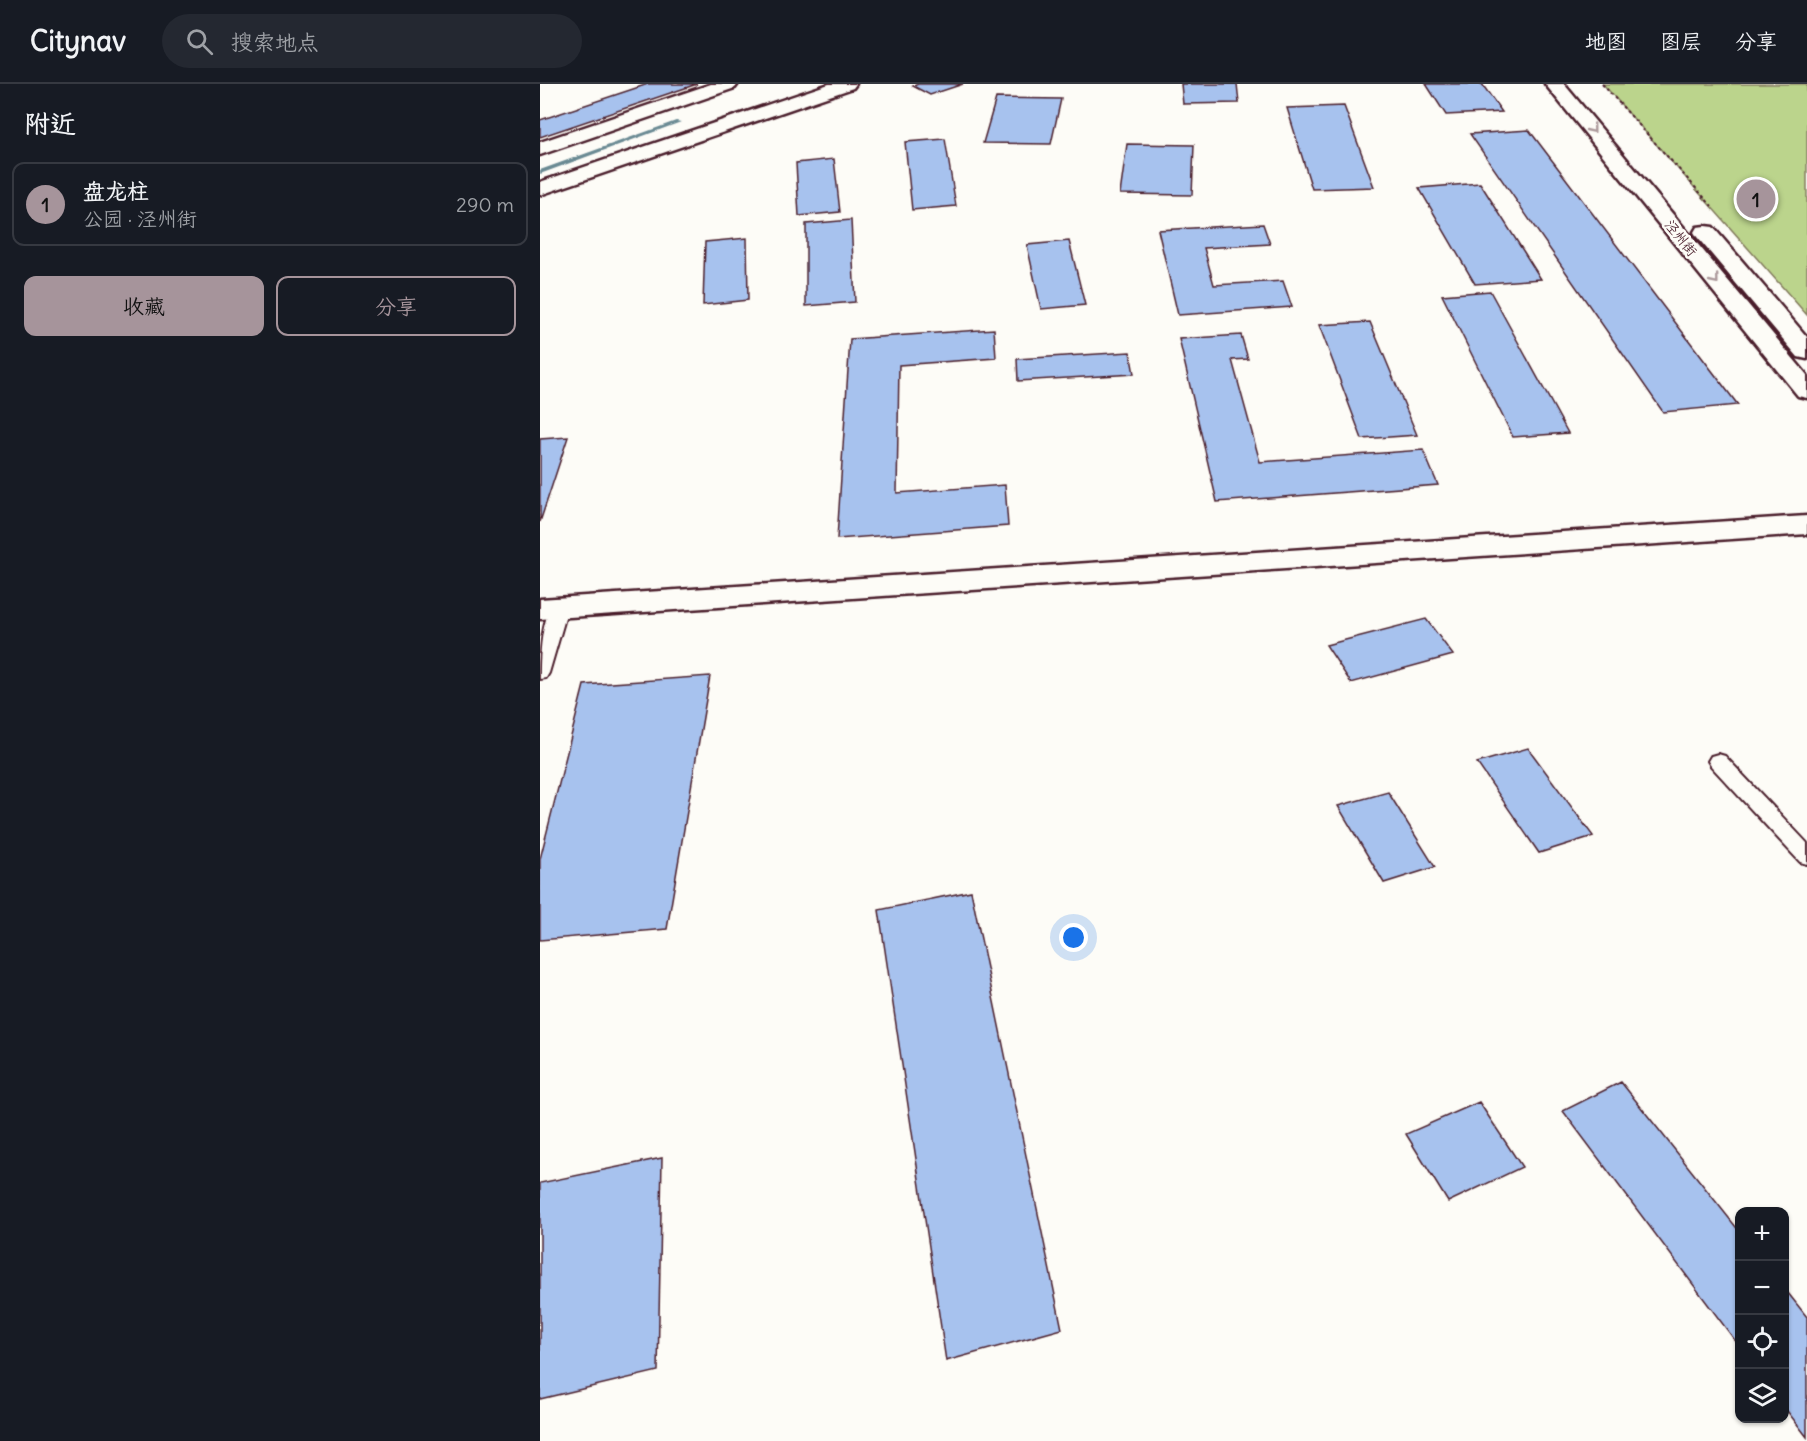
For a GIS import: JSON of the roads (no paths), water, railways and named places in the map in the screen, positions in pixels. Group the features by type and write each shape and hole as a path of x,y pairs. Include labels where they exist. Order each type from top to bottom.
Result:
{"street":[{"path":"540,149 729,84"},
{"path":"540,189 847,84"},
{"name":"泾州街","path":"1554,84 1807,392"},
{"path":"1579,84 1625,138"},
{"name":"泾州街","path":"1693,218 1807,352"},
{"path":"550,608 1807,525"}],"lane":[{"path":"540,673 550,608"},
{"path":"1718,761 1807,856"}],"waterway":[{"path":"540,172 678,122"}],"place":[{"name":"盘龙柱","path":"1756,199"}]}
